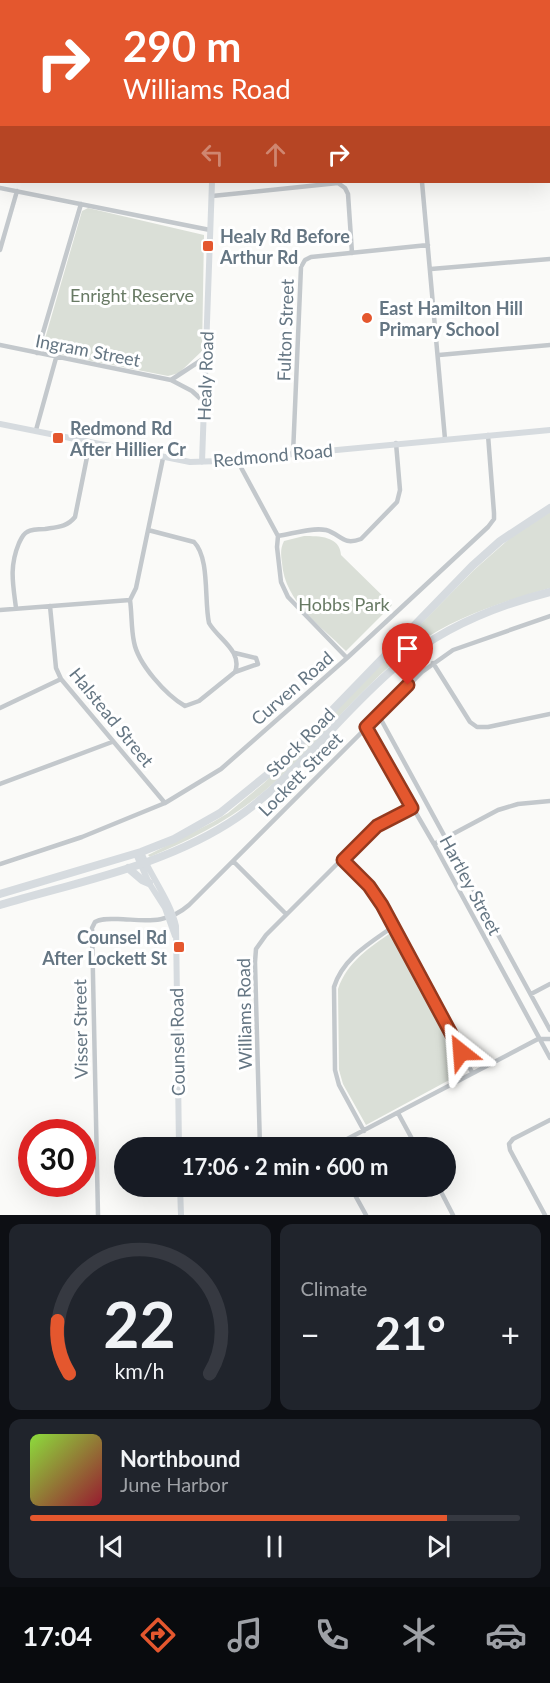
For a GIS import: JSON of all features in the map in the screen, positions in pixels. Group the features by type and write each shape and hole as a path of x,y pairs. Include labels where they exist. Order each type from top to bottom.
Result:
{"highway":[{"name":"Stock Road","path":"0,894 138,853 174,839 206,822 249,792 294,749 472,566 500,541 550,507"},
{"name":"Stock Road","path":"0,905 143,864 210,834 252,806 288,774 385,676 424,646 486,612 550,592"},
{"path":"128,868 149,883"}],"street":[{"path":"492,0 502,0"},
{"name":"Healy Road","path":"202,462 212,183"},
{"path":"212,196 305,184 338,183 345,188 348,194 352,253"},
{"path":"422,183 445,439"},
{"path":"0,188 210,230"},
{"path":"0,250 17,191"},
{"path":"37,353 81,204"},
{"name":"Fulton Street","path":"293,454 301,267 305,260 311,257 428,245"},
{"path":"431,269 550,259"},
{"name":"Ingram Street","path":"0,345 171,380 192,391 204,402"},
{"path":"439,355 550,345"},
{"path":"171,380 206,357"},
{"path":"36,430 57,358"},
{"name":"Redmond Road","path":"0,424 163,458 202,462 550,430"},
{"name":"Curven Road","path":"0,864 82,837 165,803 221,769 347,658 488,527 494,519 488,435"},
{"path":"16,608 13,558 25,532 69,524 75,518 90,442"},
{"path":"278,536 321,529 345,541 353,542 361,539 397,502 400,490 396,443"},
{"path":"148,530 194,542 199,547 204,562 209,623 214,632 235,653 256,658 258,664 235,672 199,701 185,706 171,698 139,658 134,643 130,600 136,588 148,530 163,458"},
{"path":"237,460 278,536 281,582 288,597 347,658"},
{"path":"0,610 130,600"},
{"name":"Halstead Street","path":"50,606 56,668 61,679 165,803"},
{"name":"Lockett Street","path":"171,917 189,905 378,714 433,663 453,650 550,616"},
{"path":"235,653 237,665 235,672"},
{"path":"433,663 470,722 477,727 488,727 550,714"},
{"path":"0,708 61,679"},
{"name":"Hartley Street","path":"378,714 550,1030"},
{"name":"Hartley Street","path":"366,727 434,844 550,1058"},
{"path":"0,784 112,742"},
{"path":"434,844 506,807 550,801"},
{"name":"Williams Road","path":"260,1137 256,949 286,914 377,826 412,808"},
{"name":"Counsel Road","path":"138,853 171,917 175,937 179,1137"},
{"path":"343,860 369,886 382,905 472,1072"},
{"path":"233,861 286,914"},
{"name":"Counsel Road","path":"143,864 149,883 171,917"},
{"name":"Visser Street","path":"98,1215 92,928 94,922 104,919 156,920 171,917"},
{"path":"364,1131 339,1085 335,1071 334,987 338,974 360,950 394,926"},
{"path":"531,994 550,984"},
{"path":"352,1137 538,1039 550,1039"},
{"path":"398,1113 411,1137"},
{"path":"545,1215 510,1150 509,1144 513,1139 550,1119"},
{"path":"180,1197 181,1215"},
{"path":"356,1197 365,1215"},
{"path":"444,1197 453,1215"}],"green space":[{"name":"Enright Reserve","path":"88,208 204,235 202,351 179,373 168,376 46,352 42,349 82,211"},
{"path":"550,512 550,588 480,611 431,635 375,680 300,758 261,794 221,822 194,837 150,857 148,855 228,813 264,783 474,570 509,539"},
{"name":"Hobbs Park","path":"304,536 328,538 337,544 341,555 392,605 346,651 305,612 290,590 285,577 281,555 284,541"},
{"path":"392,932 396,935 465,1068 464,1072 366,1125 343,1084 339,1070 338,989 353,963"}],"place":[{"name":"Healy Rd Before Arthur Rd","path":"208,246"},
{"name":"East Hamilton Hill Primary School","path":"367,318"},
{"name":"Redmond Rd After Hillier Cr","path":"58,438"},
{"name":"Counsel Rd After Lockett St","path":"179,947"}],"route":[{"path":"408,685 366,727 412,808 377,826 343,860 369,886 382,905 461,1052"}]}
